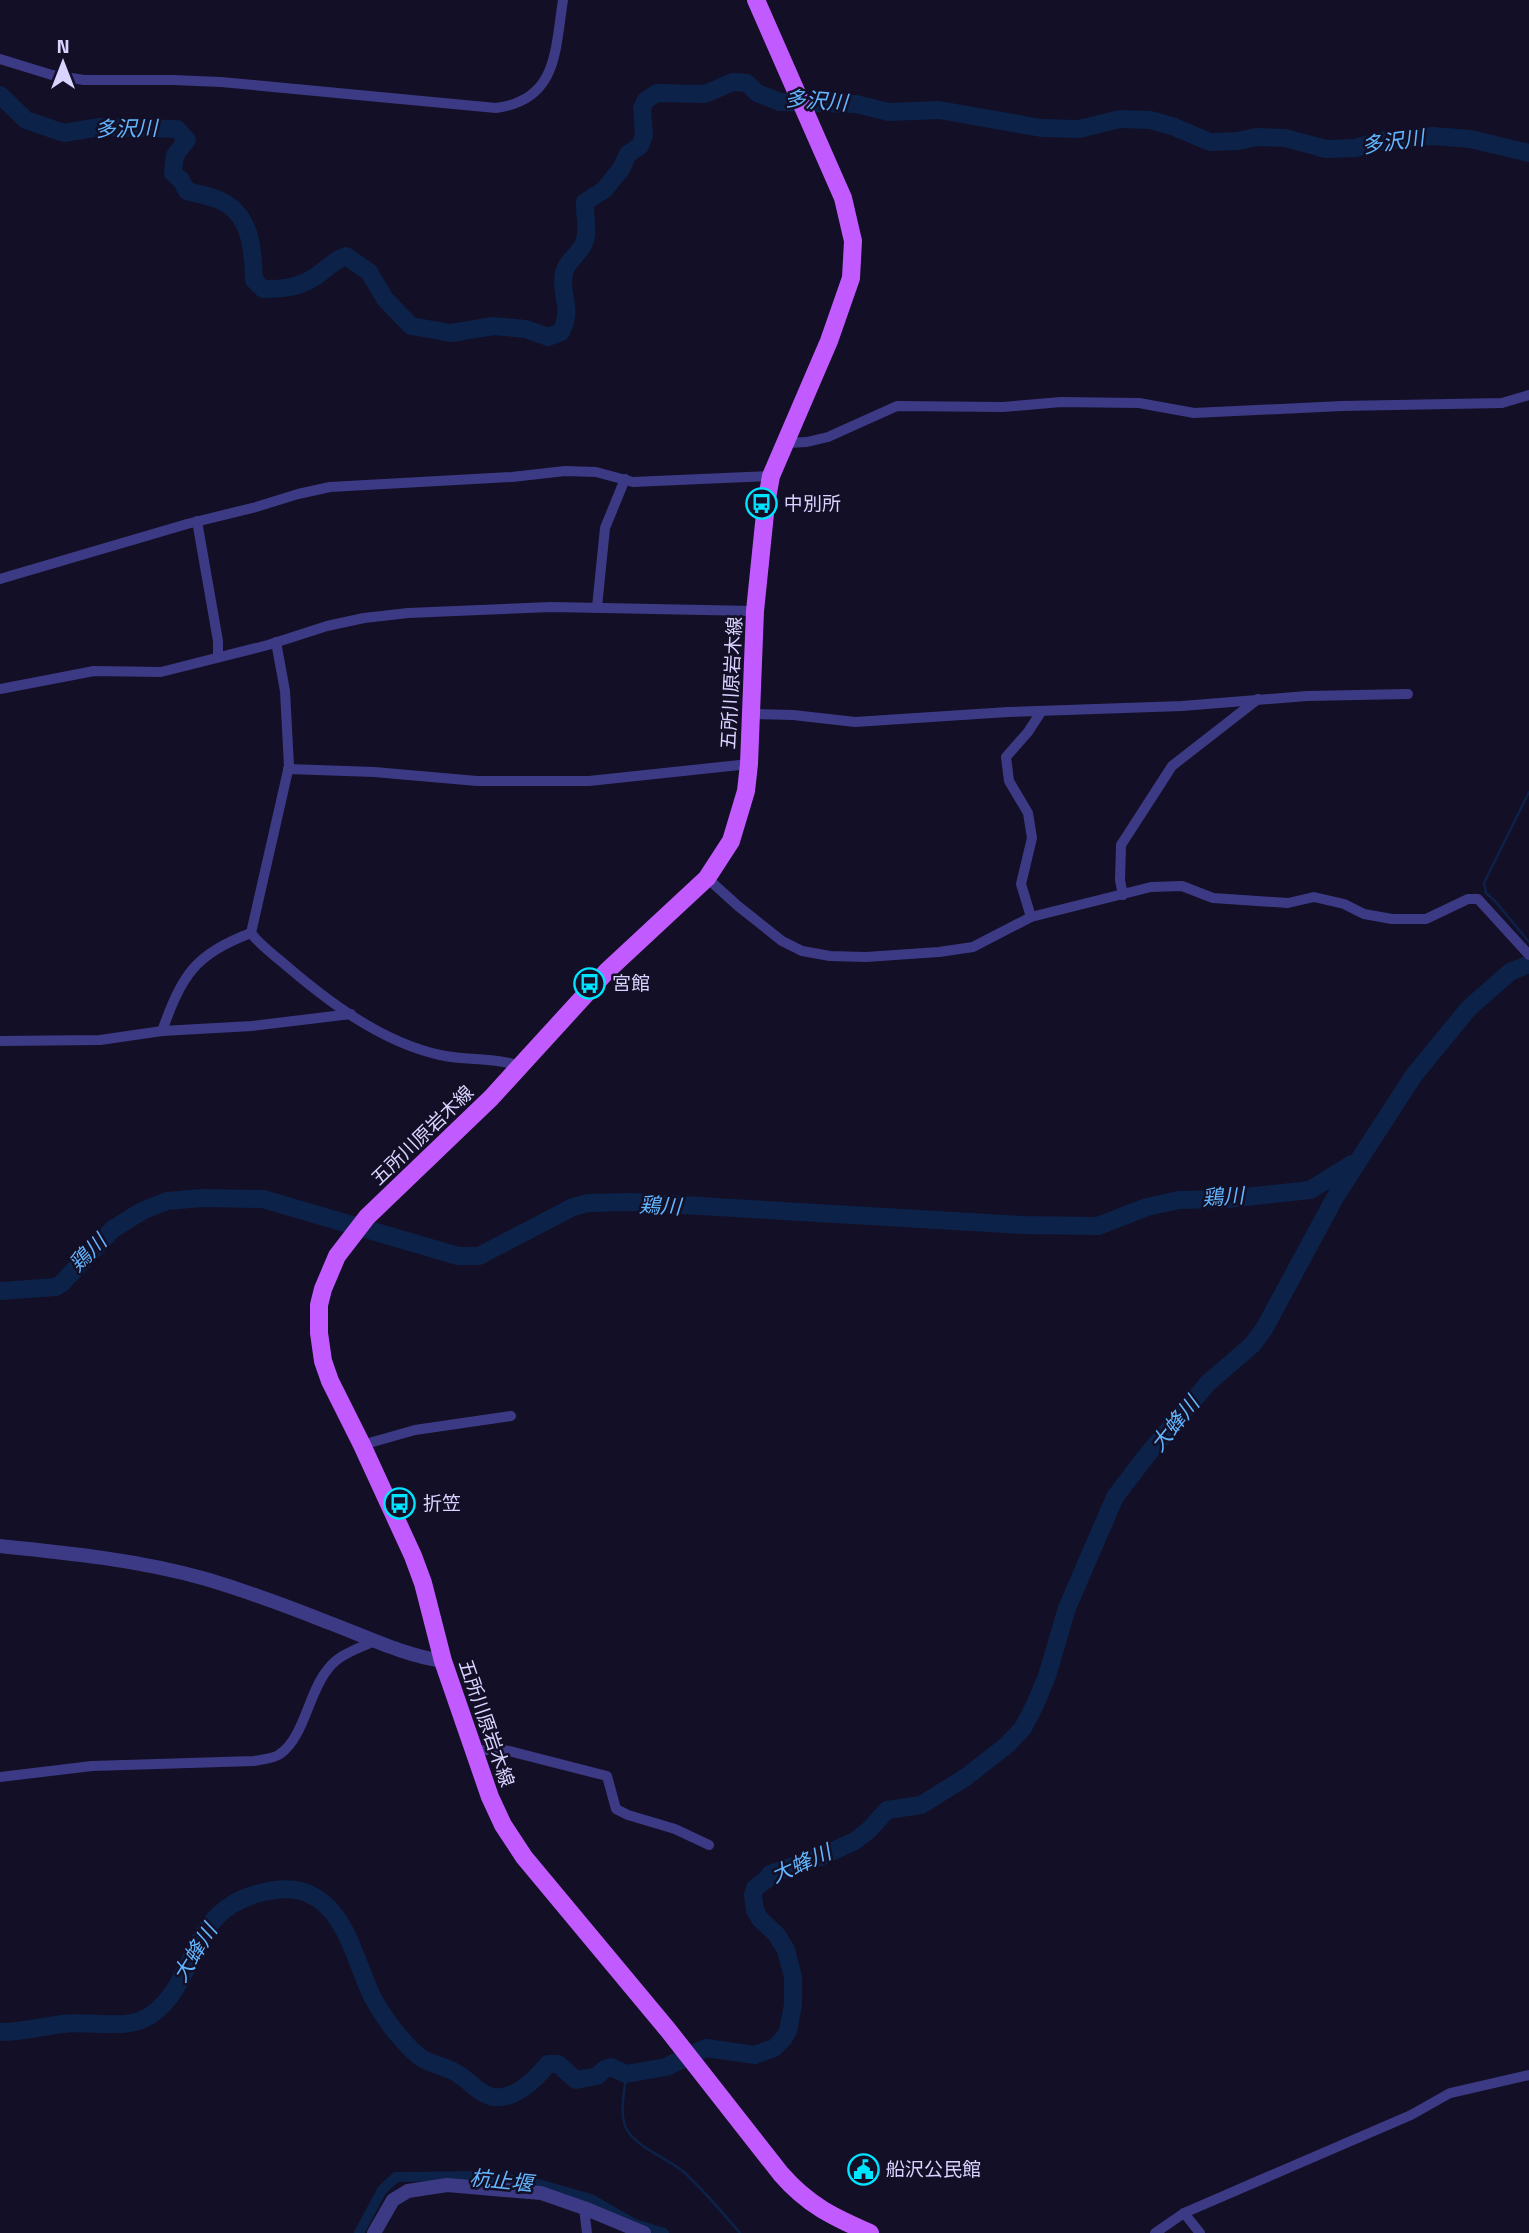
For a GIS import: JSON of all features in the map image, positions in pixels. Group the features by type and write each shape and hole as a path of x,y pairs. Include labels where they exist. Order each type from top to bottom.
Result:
{"main road":[{"name":"五所川原岩木線","path":"757,0 843,198 850,225 853,260 844,301 771,476 755,611 749,764 746,791 731,841 707,878 607,971 491,1098 367,1217 350,1237 337,1256 326,1281 319,1305 319,1333 323,1361 330,1381 416,1565 443,1661 494,1807 503,1825 517,1846 797,2193 837,2219 870,2233"}],"street":[{"path":"0,59 52,75 84,80 173,79 221,82 496,108 513,106 525,100 536,93 548,79 554,61 563,0"},
{"path":"787,443 828,437 897,406 1003,407 1061,402 1139,403 1194,413 1342,406 1502,403 1529,395"},
{"path":"0,579 197,521 330,487 512,477 565,471 596,472 634,482 771,476"},
{"path":"597,607 605,528 625,479"},
{"path":"197,521 219,641 219,656"},
{"path":"0,689 94,671 161,672 327,626 408,613 597,607 755,611"},
{"path":"251,933 288,769 285,691 275,642"},
{"path":"752,714 793,715 856,722 1307,696 1408,694"},
{"path":"1124,895 1120,880 1121,845 1172,766 1258,699"},
{"path":"1031,917 1021,884 1032,838 1028,813 1009,780 1006,757 1041,712"},
{"path":"288,769 374,772 477,781 589,781 749,764"},
{"path":"707,878 782,941 802,951 830,956 866,957 973,947 1031,917 1151,887 1182,886 1213,898 1288,903 1314,897 1344,904 1364,914 1392,919 1426,919 1468,899 1478,899 1525,950"},
{"path":"251,933 305,982 389,1037 439,1055 501,1060 520,1066"},
{"path":"162,1031 174,997 190,969 206,954 230,940 251,933"},
{"path":"0,1041 100,1040 162,1031 252,1026 351,1014"},
{"path":"362,1445 415,1430 511,1416"},
{"path":"0,1546 72,1553 204,1579 282,1605 422,1658 443,1661"},
{"path":"0,1777 92,1766 254,1761 272,1758 288,1747 319,1681 328,1668 339,1657 374,1641"},
{"path":"474,1751 501,1749 607,1776 617,1809 675,1829 709,1845"},
{"path":"1155,2233 1184,2213 1411,2115 1450,2093 1529,2076"},
{"path":"374,2233 393,2200 408,2191 447,2185 541,2193 643,2233"},
{"path":"584,2208 587,2233"},
{"path":"1184,2213 1200,2233"}],"waterway":[{"name":"多沢川","path":"0,95 26,120 64,133 100,127 177,129 187,140 175,155 173,173 187,191 219,200 238,214 251,246 254,280 263,289 301,284 346,256 369,272 385,299 411,326 451,333 493,326 526,329 548,337 561,332 565,323 564,273 585,240 585,202 604,190 621,169 628,154 640,146 644,135 642,108 646,100 657,93 705,94 733,82 747,83 757,93 780,102 856,104 889,112 939,110 1041,128 1079,129 1120,119 1150,120 1210,142 1256,137 1285,138 1326,149 1355,148 1381,141 1433,136 1470,139 1529,153"},
{"path":"1529,792 1484,883 1486,893 1529,942"},
{"name":"大蜂川","path":"1510,972 1526,958"},
{"name":"大蜂川","path":"0,2032 74,2023 120,2024 141,2020 166,2001 178,1985 196,1948 218,1915 236,1902 260,1893 289,1889 307,1893 321,1901 332,1912 349,1939 375,2002 393,2029 411,2049 423,2059 457,2073 487,2095 504,2097 513,2094 548,2064 558,2064 576,2080 597,2076 611,2067 626,2074 666,2067 706,2048 755,2055 774,2048 788,2031 793,2005 793,1977 786,1950 755,1910 755,1888 770,1874 820,1857 855,1841 887,1810 921,1805 966,1777 1007,1745 1023,1728 1047,1676 1067,1608 1115,1497 1208,1383 1252,1345 1264,1329 1337,1194 1414,1075 1469,1008 1510,972 1529,964"},
{"name":"鶏川","path":"0,1291 56,1287 113,1229 142,1211 167,1201 203,1198 263,1199 458,1256 479,1256 573,1207 588,1203 632,1202 1023,1225 1098,1226 1147,1207 1179,1200 1228,1199 1310,1190 1352,1164"},
{"path":"626,2074 623,2115 631,2135 685,2173 740,2233"},
{"name":"杭止堰","path":"359,2233 382,2190 396,2177 479,2176 531,2182 591,2199 635,2224 664,2233"}],"place":[{"name":"中別所","path":"761,503"},
{"name":"宮館","path":"589,983"},
{"name":"折笠","path":"400,1503"},
{"name":"船沢公民館","path":"863,2169"}]}
